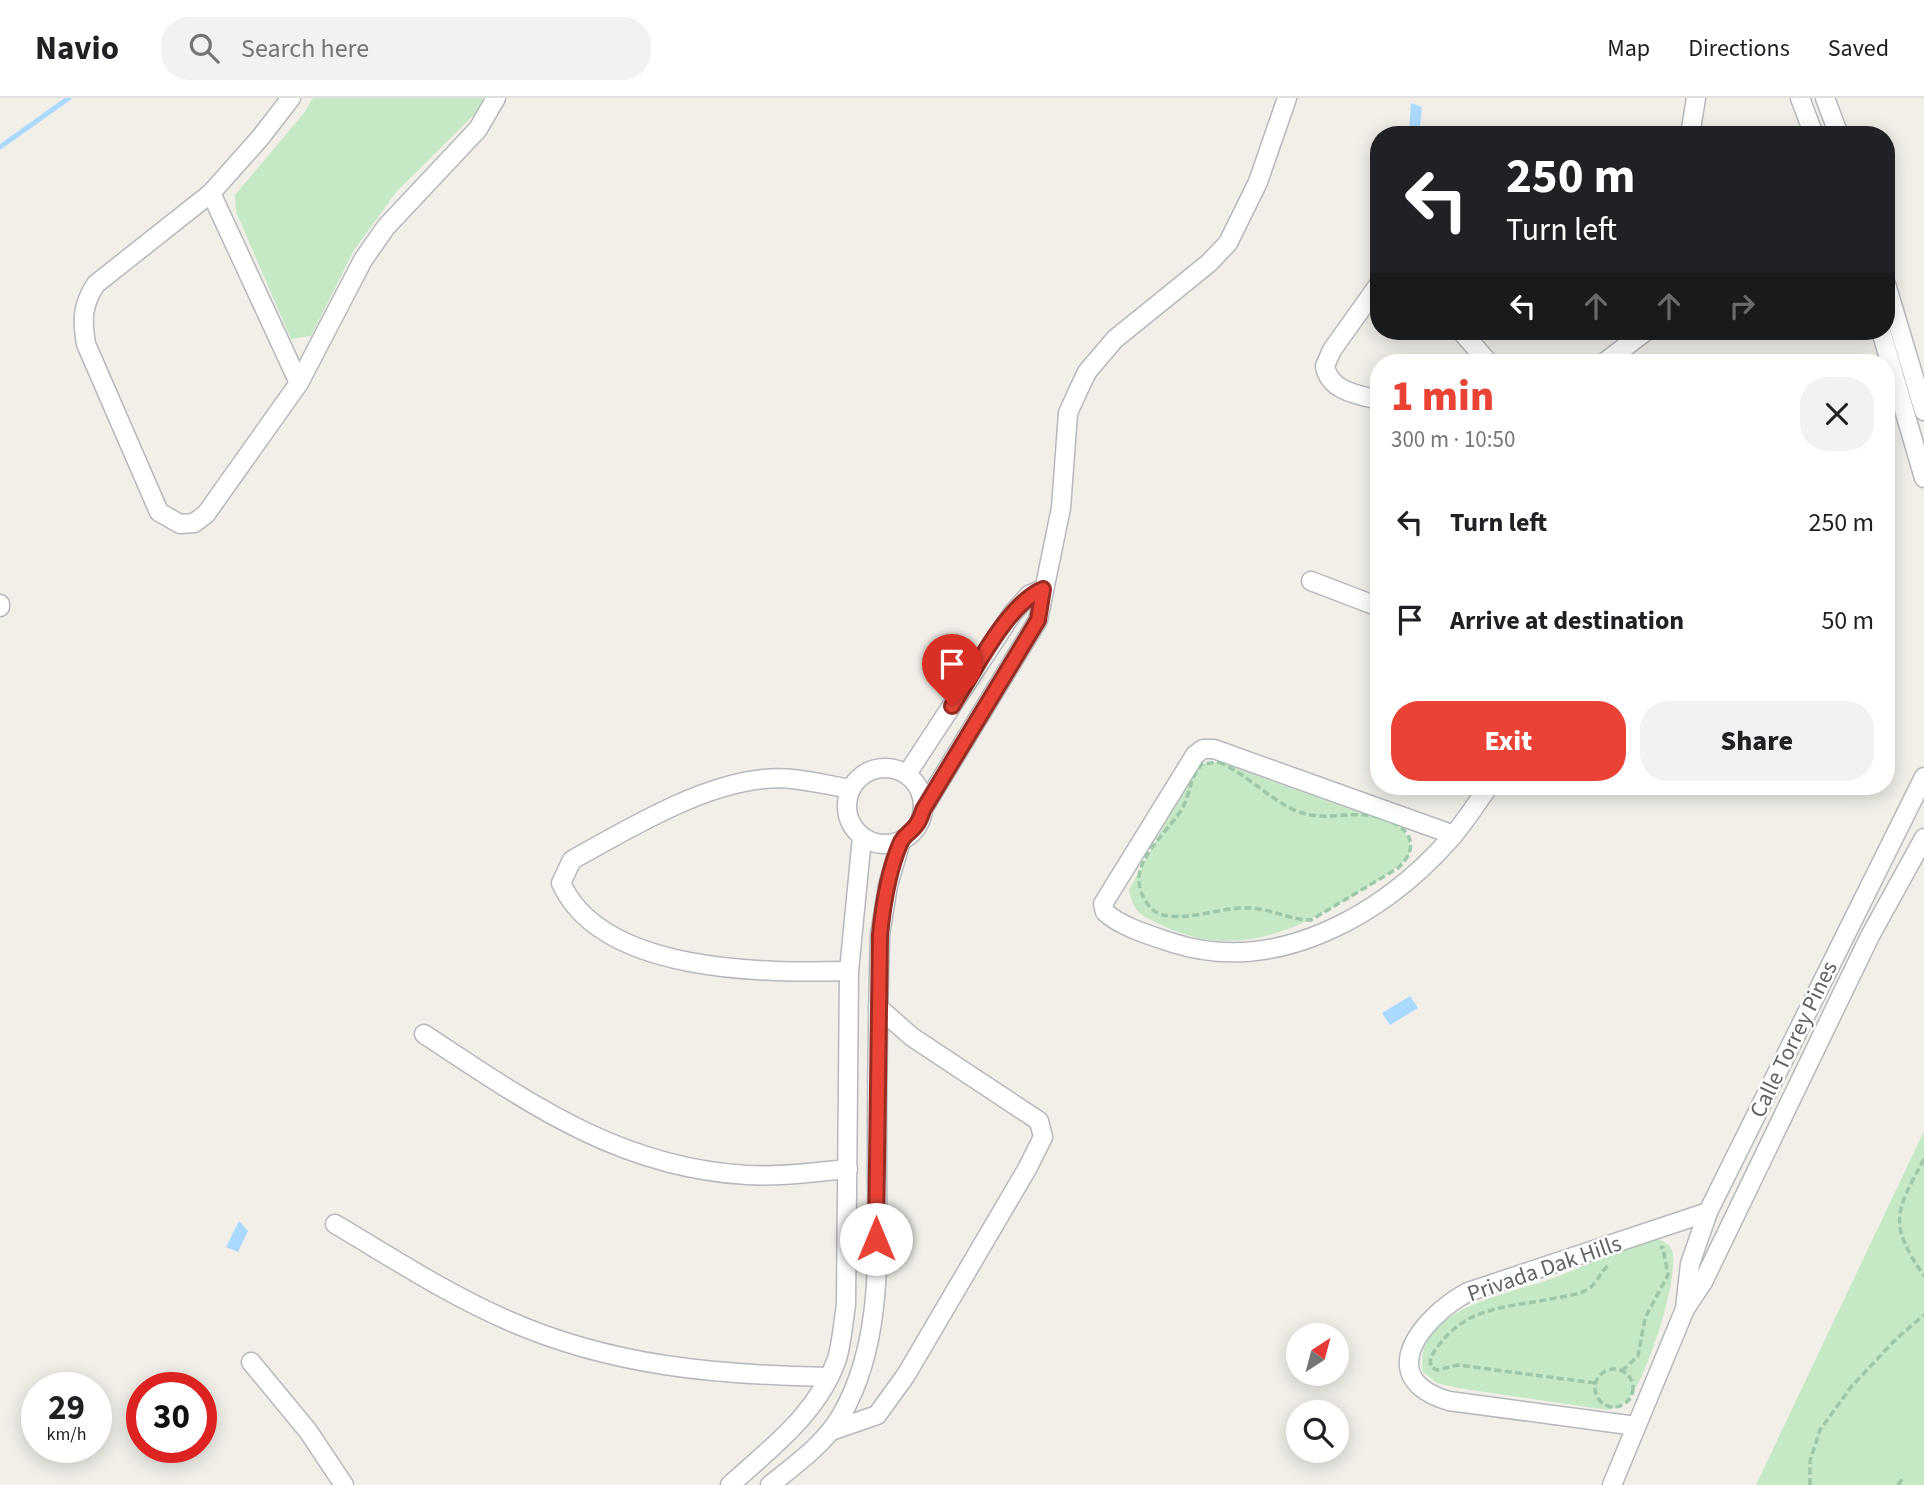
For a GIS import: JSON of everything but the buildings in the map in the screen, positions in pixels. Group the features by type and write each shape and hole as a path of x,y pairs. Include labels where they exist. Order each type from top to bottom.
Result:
{"street":[{"path":"291,98 260,138 211,192 96,284 85,300 83,327 86,344 159,512 180,524 194,523 206,514 299,383 363,260 386,227 478,129 496,98"},
{"path":"923,810 1035,628 1043,606 1043,589 1061,508 1068,413 1078,391 1093,364 1115,340 1200,271 1228,243 1258,182 1287,98"},
{"path":"1691,126 1696,98"},
{"path":"1800,98 1811,126"},
{"path":"1825,98 1836,126"},
{"path":"211,192 299,383"},
{"path":"1370,297 1332,350 1325,366 1332,381 1340,388 1370,397"},
{"path":"1895,314 1924,411"},
{"path":"1469,340 1481,354"},
{"path":"1616,354 1634,340"},
{"path":"1895,379 1924,478"},
{"path":"1311,582 1370,604"},
{"path":"907,774 1012,614 1029,595 1043,589"},
{"path":"1454,835 1214,749 1203,749 1195,755 1103,904 1105,912 1119,921 1186,947 1224,954 1277,950 1305,940 1368,909 1410,878 1454,835 1483,795"},
{"path":"881,767 907,774 922,796 920,823 901,841 888,844 862,837 853,828 847,815 850,789 857,778 881,767"},
{"name":"Calle Torrey Pines","path":"1685,1309 1690,1264 1708,1212 1924,777"},
{"path":"849,971 761,972 722,969 660,954 613,936 592,922 577,910 561,883 572,860 710,791 765,779 792,779 850,789"},
{"path":"730,1485 800,1420 829,1377 838,1356 846,1305 849,971 862,837"},
{"name":"Calle Torrey Pines","path":"1612,1485 1685,1309 1703,1282 1863,948 1924,838"},
{"path":"770,1485 831,1431 850,1398 864,1363 875,1298 878,1007 883,911 901,841"},
{"path":"831,1431 877,1415 892,1395 1021,1180 1042,1137 1039,1121 912,1037 878,1007"},
{"path":"424,1034 562,1123 608,1144 654,1160 700,1170 746,1175 785,1176 848,1169"},
{"name":"Privada Dak Hills","path":"1636,1426 1432,1396 1412,1376 1408,1362 1411,1346 1434,1315 1468,1292 1708,1212"},
{"path":"335,1224 468,1301 553,1338 601,1353 708,1373 829,1377"},
{"path":"251,1362 308,1431 344,1485"}],"path":[{"path":"1219,762 1225,765 1293,810 1333,819 1367,815 1397,826 1410,836 1412,845 1409,858 1311,920 1296,920 1249,908 1180,916 1161,915 1149,907 1140,891 1138,875 1161,832 1184,805 1191,776 1202,764 1219,762"},
{"path":"1924,1158 1906,1192 1898,1230 1903,1244 1924,1276"},
{"path":"1622,1371 1629,1378 1632,1388 1629,1399 1619,1406 1603,1403 1596,1394 1595,1383 1606,1371 1622,1371 1638,1356 1645,1318 1668,1275 1664,1248 1653,1245"},
{"path":"1595,1383 1458,1365 1437,1370 1431,1367 1430,1358 1454,1329 1475,1315 1502,1305 1534,1303 1579,1293 1591,1287 1605,1268 1616,1260"},
{"path":"1811,1485 1810,1461 1820,1430 1851,1387 1896,1338 1924,1315"},
{"path":"1898,1485 1902,1479"}],"green space":[{"path":"313,98 482,98 485,104 397,191 354,250 311,336 291,339 236,212 235,195 304,113"},
{"path":"1219,762 1397,826 1409,840 1408,858 1333,908 1287,930 1263,937 1214,940 1189,936 1150,920 1137,910 1129,890 1191,776 1202,764"},
{"path":"1924,1131 1924,1485 1756,1485"},
{"path":"1656,1239 1667,1244 1672,1251 1671,1282 1660,1328 1644,1372 1624,1403 1608,1410 1458,1388 1437,1383 1423,1372 1424,1350 1433,1333 1448,1318 1491,1298 1554,1278 1644,1240"}],"water":[{"path":"1411,103 1422,107 1420,126 1410,126"},
{"path":"1410,996 1418,1008 1390,1025 1382,1013"},
{"path":"239,1221 248,1231 238,1252 226,1247"}],"waterway":[{"path":"0,147 69,98"}],"route":[{"path":"876,1239 880,935 888,885 901,841 912,834 920,823 923,810 1038,620 1043,606 1043,589 1029,595 1012,614 952,706"}]}
